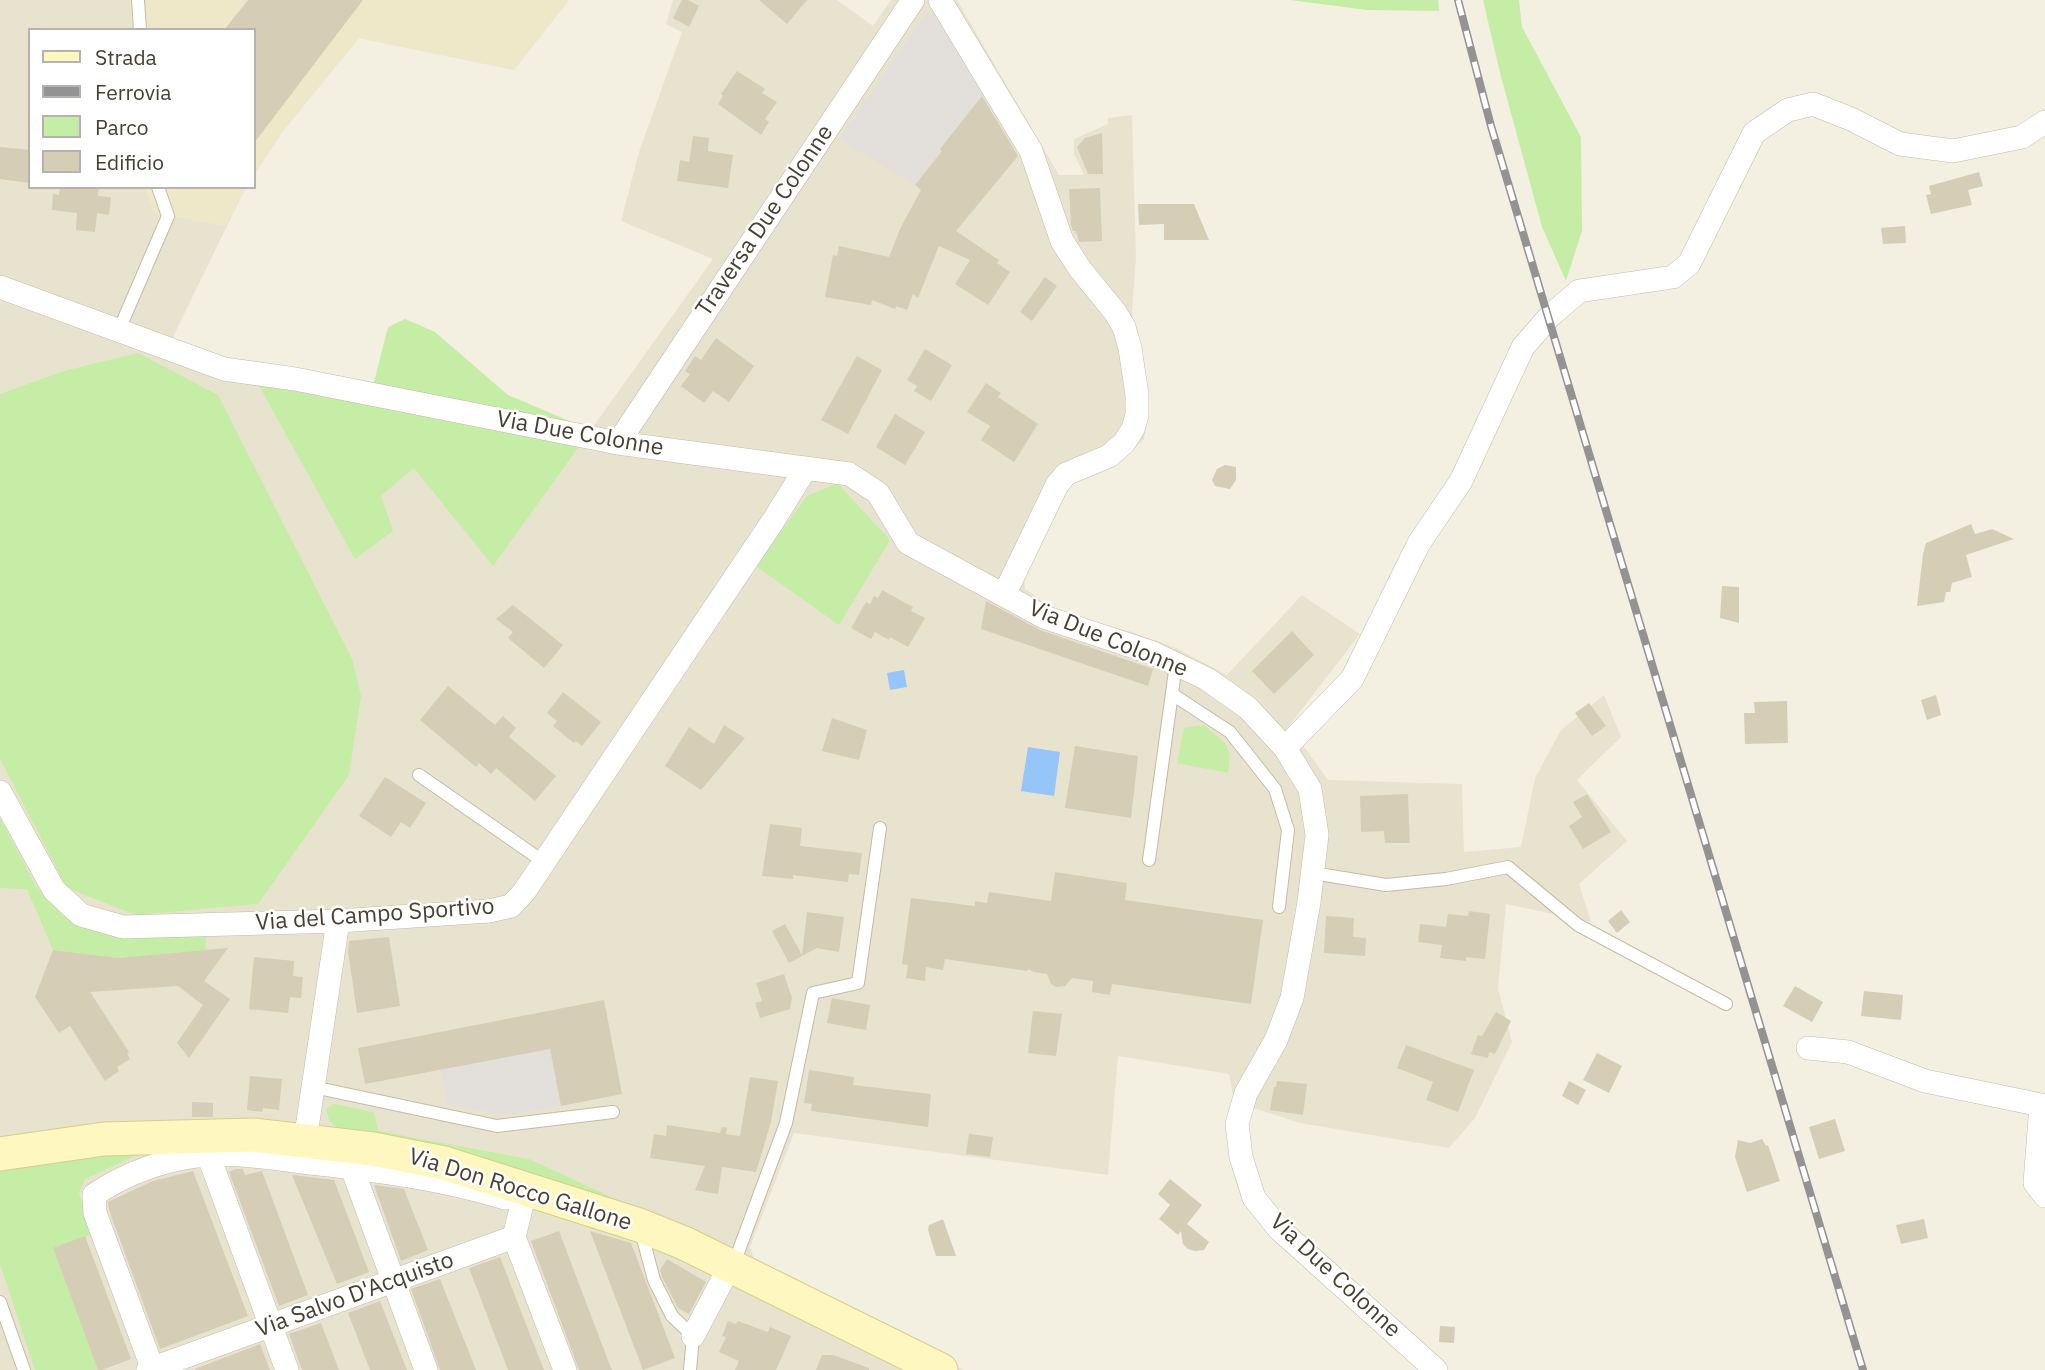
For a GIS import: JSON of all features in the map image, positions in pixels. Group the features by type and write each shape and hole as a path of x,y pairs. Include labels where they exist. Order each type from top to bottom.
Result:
{"main road":[{"name":"Via Don Rocco Gallone","path":"9,1148 104,1139 205,1146 253,1135 373,1149 444,1163 525,1195 639,1225 727,1273 941,1370"}],"street":[{"name":"Traversa Due Colonne","path":"618,443 913,0"},
{"path":"940,0 1031,150 1062,241 1124,327 1137,395 1137,415 1133,429 1124,443 1109,456 1066,474 1058,485 1004,595"},
{"path":"1285,748 1352,679 1419,543 1461,481 1524,347 1550,316 1579,291 1672,277 1689,264 1754,133 1788,110 1813,104 1852,119 1900,144 1953,151 2022,137 2045,122"},
{"name":"Via Due Colonne","path":"0,288 224,369 295,379 618,443 849,474 878,493 908,543 1044,617 1153,653 1207,679 1248,708 1285,748 1310,789 1317,835 1292,998 1276,1040 1246,1093 1237,1125 1241,1157 1254,1198 1279,1229 1436,1370"},
{"name":"Via del Campo Sportivo","path":"0,792 54,890 80,915 123,927 338,921 489,911 511,906 524,892 806,468"},
{"path":"305,1141 338,921"},
{"path":"1808,1048 1848,1052 1925,1080 2041,1105 2035,1182 2045,1196"},
{"path":"205,1146 287,1370"},
{"path":"151,1369 95,1213 94,1195 118,1179 180,1159 205,1146 252,1156 352,1168 525,1195 514,1237 565,1370"},
{"path":"352,1168 426,1370"},
{"name":"Via Salvo D'Acquisto","path":"151,1369 514,1237"},
{"path":"693,1336 727,1273"}],"lane":[{"path":"138,0 139,28"},
{"path":"119,330 168,216 159,189"},
{"path":"1149,860 1176,664"},
{"path":"1172,694 1230,732 1275,789 1288,830 1279,907"},
{"path":"419,775 544,862"},
{"path":"727,1273 786,1123 813,993 858,983 880,828"},
{"path":"1313,873 1386,885 1446,879 1508,867 1578,925 1726,1004"},
{"path":"313,1087 497,1126 613,1112"},
{"path":"639,1225 654,1280 672,1316 693,1336 690,1370"},
{"path":"0,1302 24,1370"}],"shaded area":[{"path":"0,0 569,0 514,70 359,38 283,131 256,172 256,28 28,28 28,189 245,189 172,339 248,366 381,496 414,467 580,445 713,259 621,221 639,152 682,32 666,24 673,0 837,0 873,26 891,0 957,0 1059,175 1084,175 1074,154 1074,139 1108,124 1108,118 1132,115 1136,258 1132,312 1147,420 1144,439 1129,454 1061,488 1024,574 1025,589 1061,613 1132,632 1176,648 1227,675 1302,595 1360,634 1289,726 1328,780 1462,784 1464,852 1521,847 1535,778 1561,730 1604,695 1621,737 1577,780 1627,841 1579,884 1591,922 1506,904 1498,988 1512,1042 1475,1118 1449,1148 1300,1123 1234,1102 1229,1074 1118,1056 1108,1175 794,1133 750,1247 756,1265 964,1370 0,1370"},
{"path":"129,0 569,0 514,70 359,38 283,131 256,172 256,28 133,28"},
{"path":"936,12 985,93 915,185 839,139 927,13"},
{"path":"146,189 245,189 226,226 153,213"},
{"path":"550,1049 561,1106 508,1115 448,1105 440,1069"}],"green space":[{"path":"1290,0 1438,0 1439,11 1367,10"},
{"path":"1483,0 1519,0 1522,27 1581,137 1582,231 1566,281 1542,227"},
{"path":"405,319 435,332 508,395 574,423 373,386 388,327"},
{"path":"138,353 218,395 352,659 361,696 349,775 258,904 136,915 67,888 0,759 0,394 64,371"},
{"path":"257,382 580,445 493,566 414,468 381,496 393,531 355,559"},
{"path":"837,483 890,540 839,625 756,566 807,496"},
{"path":"1204,725 1226,744 1230,755 1228,773 1177,763 1184,728"},
{"path":"0,818 37,888 60,912 95,930 207,933 205,950 118,958 53,950 27,889 0,888"},
{"path":"334,1104 374,1112 378,1131 529,1159 607,1195 608,1200 336,1128 329,1120 326,1109"},
{"path":"146,1151 85,1179 79,1193 92,1234 53,1248 98,1370 35,1370 0,1264 0,1170"}],"water":[{"path":"904,670 907,687 890,690 887,673"},
{"path":"1028,747 1060,752 1054,796 1021,791"}],"building":[{"path":"248,0 363,0 256,140 256,28 226,28"},
{"path":"682,0 699,6 689,27 673,18"},
{"path":"759,0 807,0 787,24"},
{"path":"737,71 765,89 762,93 777,102 765,119 769,122 761,135 718,104 723,96 721,94"},
{"path":"982,96 1018,156 956,231 999,260 997,263 1010,272 988,305 955,284 970,260 939,246 918,298 913,294 907,310 896,306 895,309 872,300 871,305 825,297 833,255 837,256 839,246 889,257 900,229 921,190 915,185"},
{"path":"1102,133 1103,174 1088,174 1077,147 1085,138"},
{"path":"693,136 709,138 708,151 733,155 728,188 677,181 680,160 689,162"},
{"path":"0,147 28,150 28,183 0,179"},
{"path":"1979,172 1983,186 1968,190 1972,205 1931,214 1926,195 1931,194 1929,186"},
{"path":"1100,188 1102,241 1079,242 1071,224 1069,189"},
{"path":"60,189 99,189 98,196 111,197 109,215 97,213 95,232 76,230 77,213 52,210 53,194 59,195"},
{"path":"1138,204 1194,204 1209,240 1164,240 1164,224 1139,225"},
{"path":"1905,226 1906,243 1883,244 1881,228"},
{"path":"1045,277 1057,286 1032,321 1020,312"},
{"path":"716,338 754,366 729,402 713,391 704,403 681,386 690,374 685,371 695,356 701,360"},
{"path":"925,349 952,365 931,401 914,391 917,386 907,380"},
{"path":"857,356 882,370 848,434 821,420"},
{"path":"986,383 1001,393 998,397 1038,424 1014,462 981,440 990,426 967,412"},
{"path":"895,414 925,432 905,465 876,447"},
{"path":"1225,465 1236,467 1236,480 1230,489 1215,486 1212,480 1217,469"},
{"path":"1971,524 1975,534 1992,529 2014,539 1966,555 1972,577 1952,583 1944,602 1917,606 1926,543"},
{"path":"1722,586 1739,587 1739,623 1720,618"},
{"path":"882,590 913,607 911,611 925,618 908,647 875,632 871,639 851,628 866,602 870,604 874,596 878,598"},
{"path":"986,601 1040,630 1153,669 1148,686 981,629"},
{"path":"513,605 563,645 544,668 508,638 513,632 496,619"},
{"path":"1292,631 1314,655 1274,694 1252,671"},
{"path":"448,686 495,725 503,716 516,728 509,737 556,776 535,801 496,768 491,774 479,763 476,767 420,720"},
{"path":"563,692 601,722 582,746 553,726 557,721 547,713"},
{"path":"1936,695 1941,715 1927,720 1921,700"},
{"path":"1787,701 1788,743 1745,744 1744,713 1755,713 1754,702"},
{"path":"1589,703 1606,726 1592,736 1575,713"},
{"path":"832,718 867,730 859,760 822,751"},
{"path":"724,725 745,738 701,790 665,766 689,727 714,744"},
{"path":"1075,746 1138,756 1131,818 1065,808"},
{"path":"385,777 426,803 410,828 401,822 391,837 359,816"},
{"path":"1408,794 1410,843 1385,843 1384,831 1361,832 1360,796"},
{"path":"1587,794 1611,832 1583,849 1569,826 1582,817 1573,802"},
{"path":"770,824 802,828 800,846 862,853 859,875 849,874 848,882 793,875 793,879 762,876"},
{"path":"1055,872 1127,883 1125,900 1263,920 1251,1004 1112,984 1110,995 1092,992 1093,981 1072,978 1065,986 1056,987 1051,984 1047,974 1028,969 1027,971 945,959 943,970 926,967 925,981 906,978 908,965 902,964 911,898 975,906 975,901 987,903 989,892 1051,901"},
{"path":"1621,910 1630,922 1617,933 1608,921"},
{"path":"1469,911 1490,914 1485,959 1466,957 1466,961 1440,958 1442,945 1418,942 1420,924 1446,927 1448,914 1468,916"},
{"path":"807,912 844,917 839,952 817,948 789,963 772,931 785,924 802,955"},
{"path":"1326,916 1354,918 1353,937 1366,938 1365,956 1324,953"},
{"path":"389,937 400,1006 357,1013 349,941"},
{"path":"228,948 204,981 230,999 189,1058 177,1043 203,1005 178,986 90,992 129,1052 127,1054 130,1059 117,1067 119,1071 105,1081 70,1026 59,1033 35,997 53,950 118,958"},
{"path":"254,957 294,961 293,976 303,977 301,998 290,997 288,1013 249,1009"},
{"path":"784,974 792,998 790,1009 760,1018 755,1003 762,1001 756,983"},
{"path":"1795,986 1823,1002 1812,1022 1783,1006"},
{"path":"1864,991 1903,995 1901,1020 1861,1016"},
{"path":"832,998 870,1005 866,1030 827,1023"},
{"path":"604,1000 622,1094 561,1106 550,1049 365,1084 358,1048"},
{"path":"1033,1011 1062,1014 1056,1056 1028,1053"},
{"path":"1496,1012 1511,1021 1495,1054 1489,1052 1488,1058 1471,1054 1478,1035 1482,1036"},
{"path":"1406,1045 1474,1070 1458,1112 1426,1100 1433,1082 1397,1068"},
{"path":"1597,1053 1622,1066 1609,1093 1583,1080"},
{"path":"809,1070 854,1077 853,1085 931,1094 928,1127 811,1111 812,1104 804,1103"},
{"path":"250,1076 282,1079 279,1110 247,1110"},
{"path":"750,1077 778,1081 771,1122 756,1172 722,1167 718,1194 695,1190 705,1166 650,1158 654,1134 666,1136 667,1125 720,1133 722,1127 727,1128 726,1134 740,1136"},
{"path":"1277,1081 1307,1084 1303,1115 1270,1110"},
{"path":"1569,1081 1586,1090 1578,1105 1562,1096"},
{"path":"192,1102 213,1103 213,1117 192,1117"},
{"path":"1835,1119 1845,1151 1819,1159 1809,1127"},
{"path":"969,1134 993,1137 990,1157 966,1154"},
{"path":"1762,1139 1766,1146 1768,1145 1780,1181 1747,1192 1735,1157 1738,1140 1750,1143"},
{"path":"243,1169 245,1175 262,1171 308,1295 279,1306 229,1172"},
{"path":"193,1171 248,1316 160,1349 108,1202 153,1181"},
{"path":"292,1175 334,1180 369,1272 337,1284"},
{"path":"1170,1179 1202,1205 1187,1224 1209,1242 1204,1250 1188,1249 1183,1244 1181,1231 1178,1235 1159,1219 1170,1205 1158,1194"},
{"path":"374,1185 404,1189 428,1250 401,1261"},
{"path":"943,1219 956,1256 936,1256 928,1230 929,1225"},
{"path":"1924,1219 1928,1238 1901,1244 1896,1225"},
{"path":"559,1231 612,1370 579,1370 531,1241"},
{"path":"590,1231 631,1243 675,1358 643,1370"},
{"path":"85,1236 131,1359 102,1370 98,1370 53,1248"},
{"path":"500,1257 544,1370 508,1370 469,1268"},
{"path":"667,1259 706,1282 689,1314 678,1308 662,1277 660,1270"},
{"path":"440,1279 476,1370 440,1370 411,1289"},
{"path":"380,1301 407,1370 370,1370 348,1313"},
{"path":"728,1321 736,1324 738,1321 768,1332 770,1327 791,1336 776,1370 735,1370 739,1361 719,1352 726,1337 722,1336"},
{"path":"321,1323 339,1370 302,1370 289,1334"},
{"path":"1440,1326 1455,1327 1454,1343 1439,1342"},
{"path":"260,1344 270,1370 195,1370 195,1369"},
{"path":"822,1355 833,1355 869,1370 816,1370"}],"railway":[{"path":"1458,0 1491,126 1863,1370"}]}
